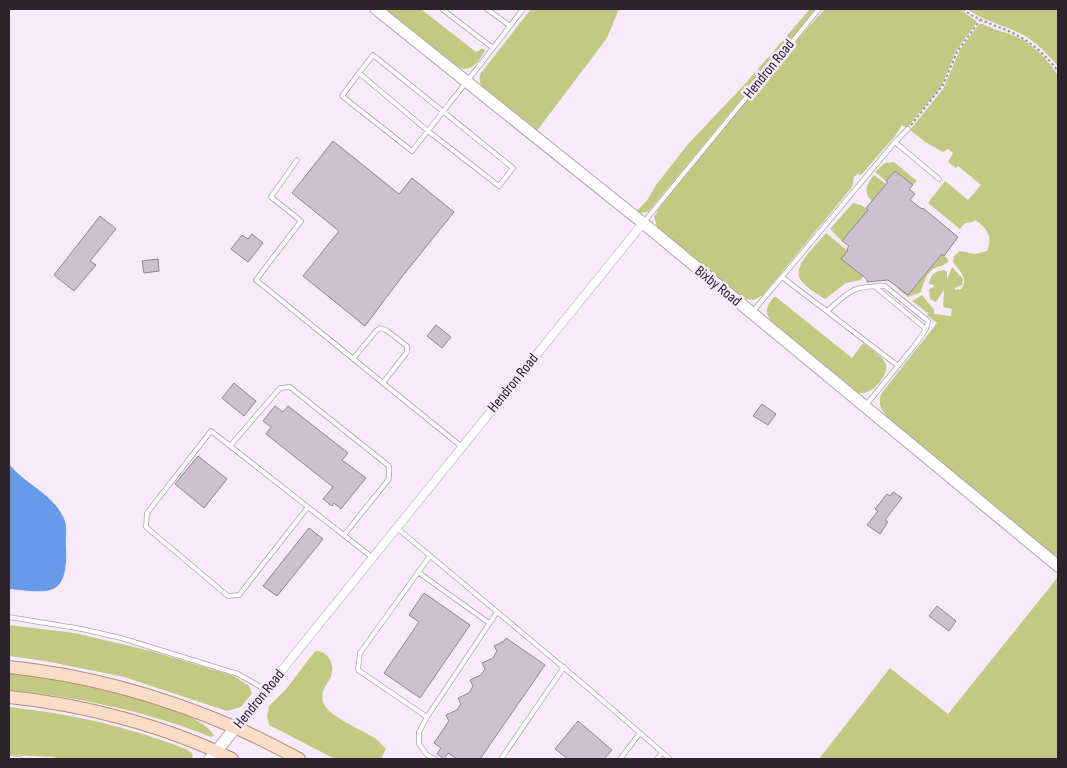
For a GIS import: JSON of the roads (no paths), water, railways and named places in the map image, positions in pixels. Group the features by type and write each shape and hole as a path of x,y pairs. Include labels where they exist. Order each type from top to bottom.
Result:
{"main road":[{"path":"9,667 46,671 108,683 176,704 236,727 300,759"},
{"path":"9,697 71,706 122,718 214,755 232,759"}],"street":[{"name":"Bixby Road","path":"376,9 643,224 1058,566"},
{"name":"Hendron Road","path":"214,755 643,224"}],"lane":[{"path":"442,9 493,48"},
{"path":"487,9 510,26"},
{"path":"359,73 428,131 499,186 513,168 443,113 373,55 359,73 342,96 412,151 428,131 443,113 522,9"},
{"name":"Hendron Road","path":"643,224 819,9"},
{"path":"751,313 908,129"},
{"path":"895,142 940,179"},
{"path":"297,160 271,197 301,221 256,280 462,447"},
{"path":"782,277 897,365"},
{"path":"827,312 849,291 864,286 885,286 928,321 926,329 865,406"},
{"path":"873,286 926,329"},
{"path":"353,359 380,328 386,330 407,346 407,352 383,383"},
{"path":"230,446 280,388 290,387 389,466 388,479 344,535"},
{"path":"308,507 239,595 228,596 146,527 147,513 211,432 230,446 344,535 373,558"},
{"path":"397,528 564,667 670,759"},
{"path":"427,717 358,670 358,662 360,653 430,556"},
{"path":"418,572 489,623"},
{"path":"435,759 427,754 419,744 419,732 497,612"},
{"path":"9,617 121,638 238,674 266,690"},
{"path":"501,759 564,667"},
{"path":"620,759 640,733"},
{"path":"657,759 662,753"},
{"path":"9,758 20,759"}],"water":[{"path":"9,464 20,476 52,501 65,522 66,564 64,576 60,584 54,589 35,591 9,589"}]}
